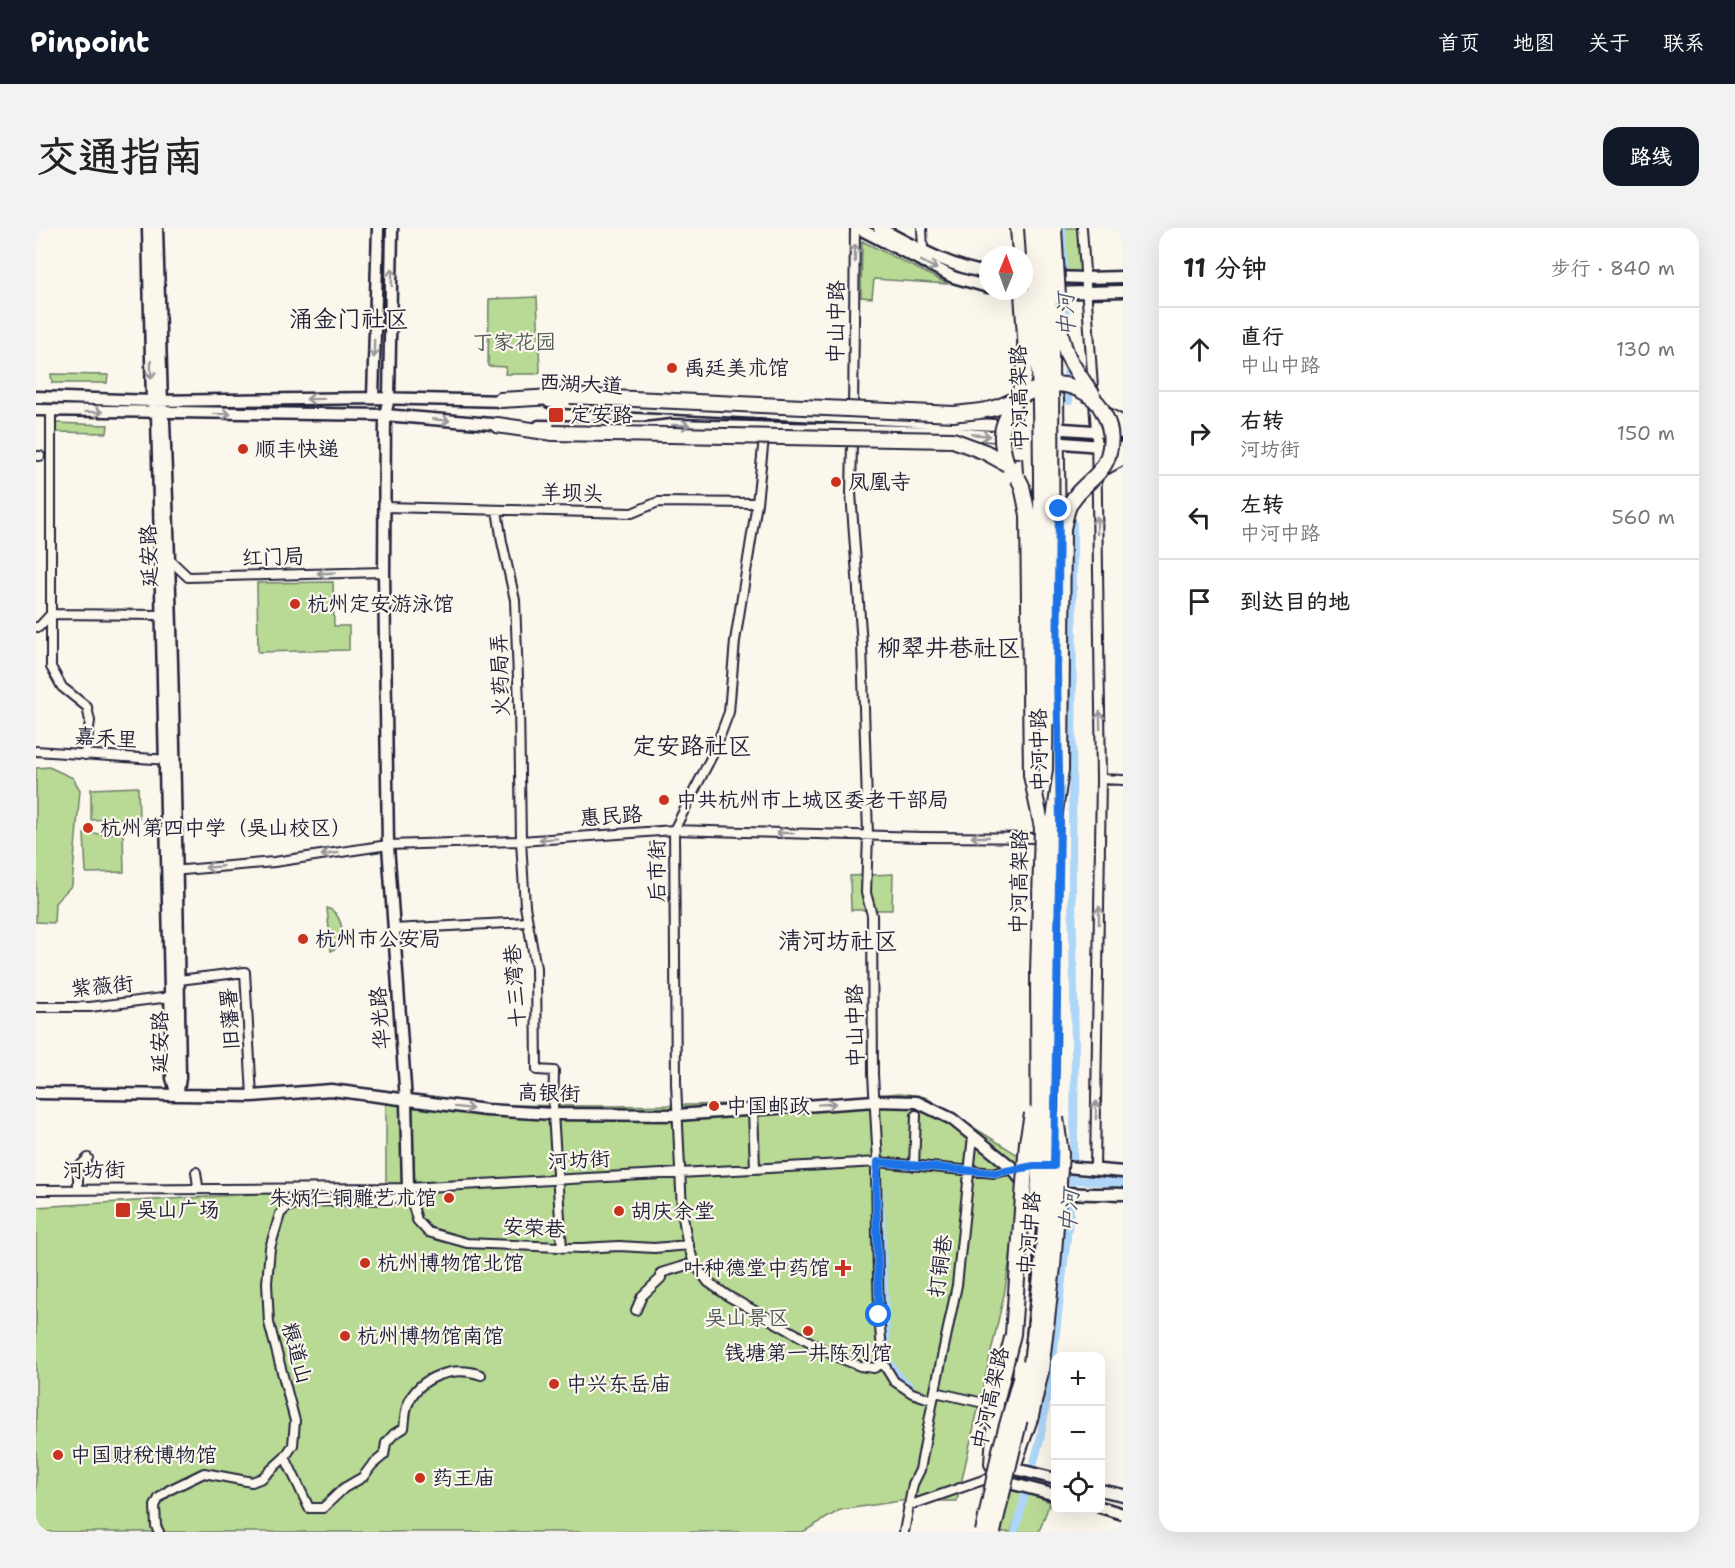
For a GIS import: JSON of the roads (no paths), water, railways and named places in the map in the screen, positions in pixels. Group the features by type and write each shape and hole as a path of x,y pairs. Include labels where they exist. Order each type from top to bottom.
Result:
{"highway":[{"path":"1018,228 1019,246"},
{"name":"中河高架路","path":"1032,228 1039,327 1041,403 1047,832"},
{"name":"中河高架路","path":"993,1532 1029,1381 1049,1178 1038,973 1047,832 1051,329 1044,228"},
{"path":"1047,832 1061,770 1063,528 1070,505 1108,458 1111,440 1109,422 1103,410 1062,347 1054,228"},
{"path":"1023,300 1024,375 1018,398 1008,412 1002,429 1002,447 1007,464 1023,486 1028,515 1031,776 1047,832"},
{"path":"500,400 570,396 954,414 994,408 1034,388 1052,384 1071,386 1088,393 1103,410 1123,424"},
{"path":"497,425 553,433 953,440 985,452 1007,464"},
{"path":"1101,469 1123,458"},
{"path":"1018,478 1033,488 1051,493 1069,492 1085,485"},
{"path":"991,1471 996,1403 1013,1334 1028,1142 1044,1079"},
{"path":"1024,1471 1031,1416 1041,1371 1053,1267 1061,1154 1044,1079"},
{"name":"中河高架路","path":"983,1532 1000,1450 1020,1379 1032,1276 1044,1079"}],"main road":[{"name":"延安路","path":"148,228 157,400 160,413 169,559 172,871 170,997 172,1078 177,1095"},
{"name":"延安路","path":"157,228 157,400"},
{"path":"378,228 373,398 385,415"},
{"path":"388,845 384,572 385,415 389,398 392,228"},
{"path":"857,228 952,277 979,284"},
{"path":"879,228 923,250 979,272"},
{"name":"中河中路","path":"1027,228 1027,246"},
{"name":"中河中路","path":"977,1532 1015,1381 1034,1166 1047,832 1057,672 1059,429 1056,293 1049,228"},
{"path":"1033,276 1123,277"},
{"path":"1033,292 1123,291"},
{"name":"中河中路","path":"998,1532 1021,1486 1024,1471 1060,1166 1023,300"},
{"name":"西湖大道","path":"36,397 157,400 373,398 500,400 853,417 1028,440 1123,448"},
{"path":"36,410 385,415 497,425 646,428 672,425 854,430 862,436 1028,440"},
{"name":"延安路","path":"160,413 162,615 170,760"},
{"name":"西湖大道","path":"1028,440 1059,429 1123,433"},
{"name":"华光路","path":"388,845 406,1101 408,1188"},
{"name":"延安路","path":"172,871 179,980 180,1078 177,1095"},
{"name":"高银街","path":"36,1093 252,1096 331,1090 486,1110 553,1114 677,1115 876,1101 917,1102 952,1119 1014,1169 1020,1180 1032,1187"},
{"name":"河坊街","path":"1014,1169 1060,1166 1123,1172"},
{"path":"1032,1187 1058,1192 1123,1194"},
{"path":"991,1471 1024,1471 1051,1478"},
{"path":"991,1471 1021,1486 1051,1494"},
{"path":"1105,1491 1123,1495"},
{"path":"1105,1508 1123,1514"}],"street":[{"name":"中山中路","path":"853,417 857,228"},
{"path":"922,228 923,250"},
{"path":"1082,228 1081,293 1096,431 1101,779 1093,1169"},
{"path":"51,411 51,667 62,687 87,707 90,721 85,755"},
{"name":"后市街","path":"694,1263 682,1211 677,1115 674,830 714,752 729,712 735,641 757,503 764,438"},
{"name":"中山中路","path":"852,443 851,494 862,645 868,835 866,893 872,915 873,1074 876,1101 878,1258 883,1364"},
{"name":"羊坝头","path":"385,507 632,513 658,502 757,503"},
{"name":"火药局弄","path":"497,510 515,600 521,841"},
{"name":"红门局","path":"169,559 188,577 384,572"},
{"path":"36,627 39,627 51,614 162,615"},
{"name":"嘉禾里","path":"36,751 170,760"},
{"path":"1101,779 1123,780"},
{"name":"惠民路","path":"172,871 274,862 388,845 521,841 674,830 868,835 1047,832"},
{"name":"十三湾巷","path":"521,841 528,922 536,968 537,1070 554,1071 553,1114"},
{"path":"393,930 528,922"},
{"name":"旧藩署","path":"179,980 246,972 252,1096"},
{"name":"紫薇街","path":"36,1007 90,1007 170,997"},
{"path":"753,1109 755,1169"},
{"path":"553,1114 562,1248"},
{"path":"914,1166 916,1115"},
{"name":"打铜巷","path":"934,1396 957,1285 973,1136"},
{"path":"78,1189 78,1168 88,1158"},
{"name":"河坊街","path":"36,1190 408,1188 878,1162 995,1173 1014,1169"},
{"path":"196,1172 198,1186"},
{"name":"安荣巷","path":"408,1188 417,1220 428,1232 467,1243 562,1248 619,1246 654,1248 689,1245"},
{"name":"粮道山","path":"159,1532 156,1526 154,1506 159,1498 169,1490 204,1473 252,1482 262,1478 285,1457 293,1445 295,1422 269,1323 267,1283 270,1248 276,1222 286,1208 301,1202 393,1199 401,1196 408,1188"},
{"path":"636,1310 642,1296 660,1278 661,1273 694,1263 708,1282 728,1296 837,1357 860,1366 874,1368 883,1364 894,1381 912,1393 988,1404 996,1403"},
{"path":"285,1457 309,1508 323,1508 344,1488 363,1478 372,1465 384,1455 386,1443 404,1428 407,1405 419,1387 448,1371 472,1372 481,1375"},
{"path":"904,1532 913,1484 920,1470 934,1396"},
{"path":"908,1506 991,1471"}],"waterway":[{"name":"中河","path":"1062,228 1066,323"},
{"name":"中河","path":"1067,360 1069,401"},
{"name":"中河","path":"1015,1532 1040,1440 1052,1367 1071,1202 1075,1047 1072,886 1073,524"},
{"path":"1073,1180 1123,1183"},
{"path":"880,1191 887,1360 901,1379 910,1386"}],"place":[{"name":"禹廷美术馆","path":"672,368"},
{"name":"定安路","path":"556,415"},
{"name":"顺丰快递","path":"243,449"},
{"name":"凤凰寺","path":"836,482"},
{"name":"杭州定安游泳馆","path":"295,604"},
{"name":"中共杭州市上城区委老干部局","path":"664,800"},
{"name":"杭州第四中学（吴山校区）","path":"88,828"},
{"name":"杭州市公安局","path":"303,939"},
{"name":"中国邮政","path":"714,1106"},
{"name":"朱炳仁铜雕艺术馆","path":"449,1198"},
{"name":"吴山广场","path":"123,1210"},
{"name":"胡庆余堂","path":"619,1211"},
{"name":"杭州博物馆北馆","path":"365,1263"},
{"name":"叶种德堂中药馆","path":"843,1268"},
{"name":"钱塘第一井陈列馆","path":"808,1331"},
{"name":"杭州博物馆南馆","path":"345,1336"},
{"name":"中兴东岳庙","path":"554,1384"},
{"name":"中国财税博物馆","path":"58,1455"},
{"name":"药王庙","path":"420,1478"}],"district":[{"name":"涌金门社区","path":"349,319"},
{"name":"柳翠井巷社区","path":"949,648"},
{"name":"定安路社区","path":"692,746"},
{"name":"清河坊社区","path":"838,941"}],"park label":[{"name":"丁家花园","path":"514,342"},
{"name":"吴山景区","path":"747,1318"}]}
